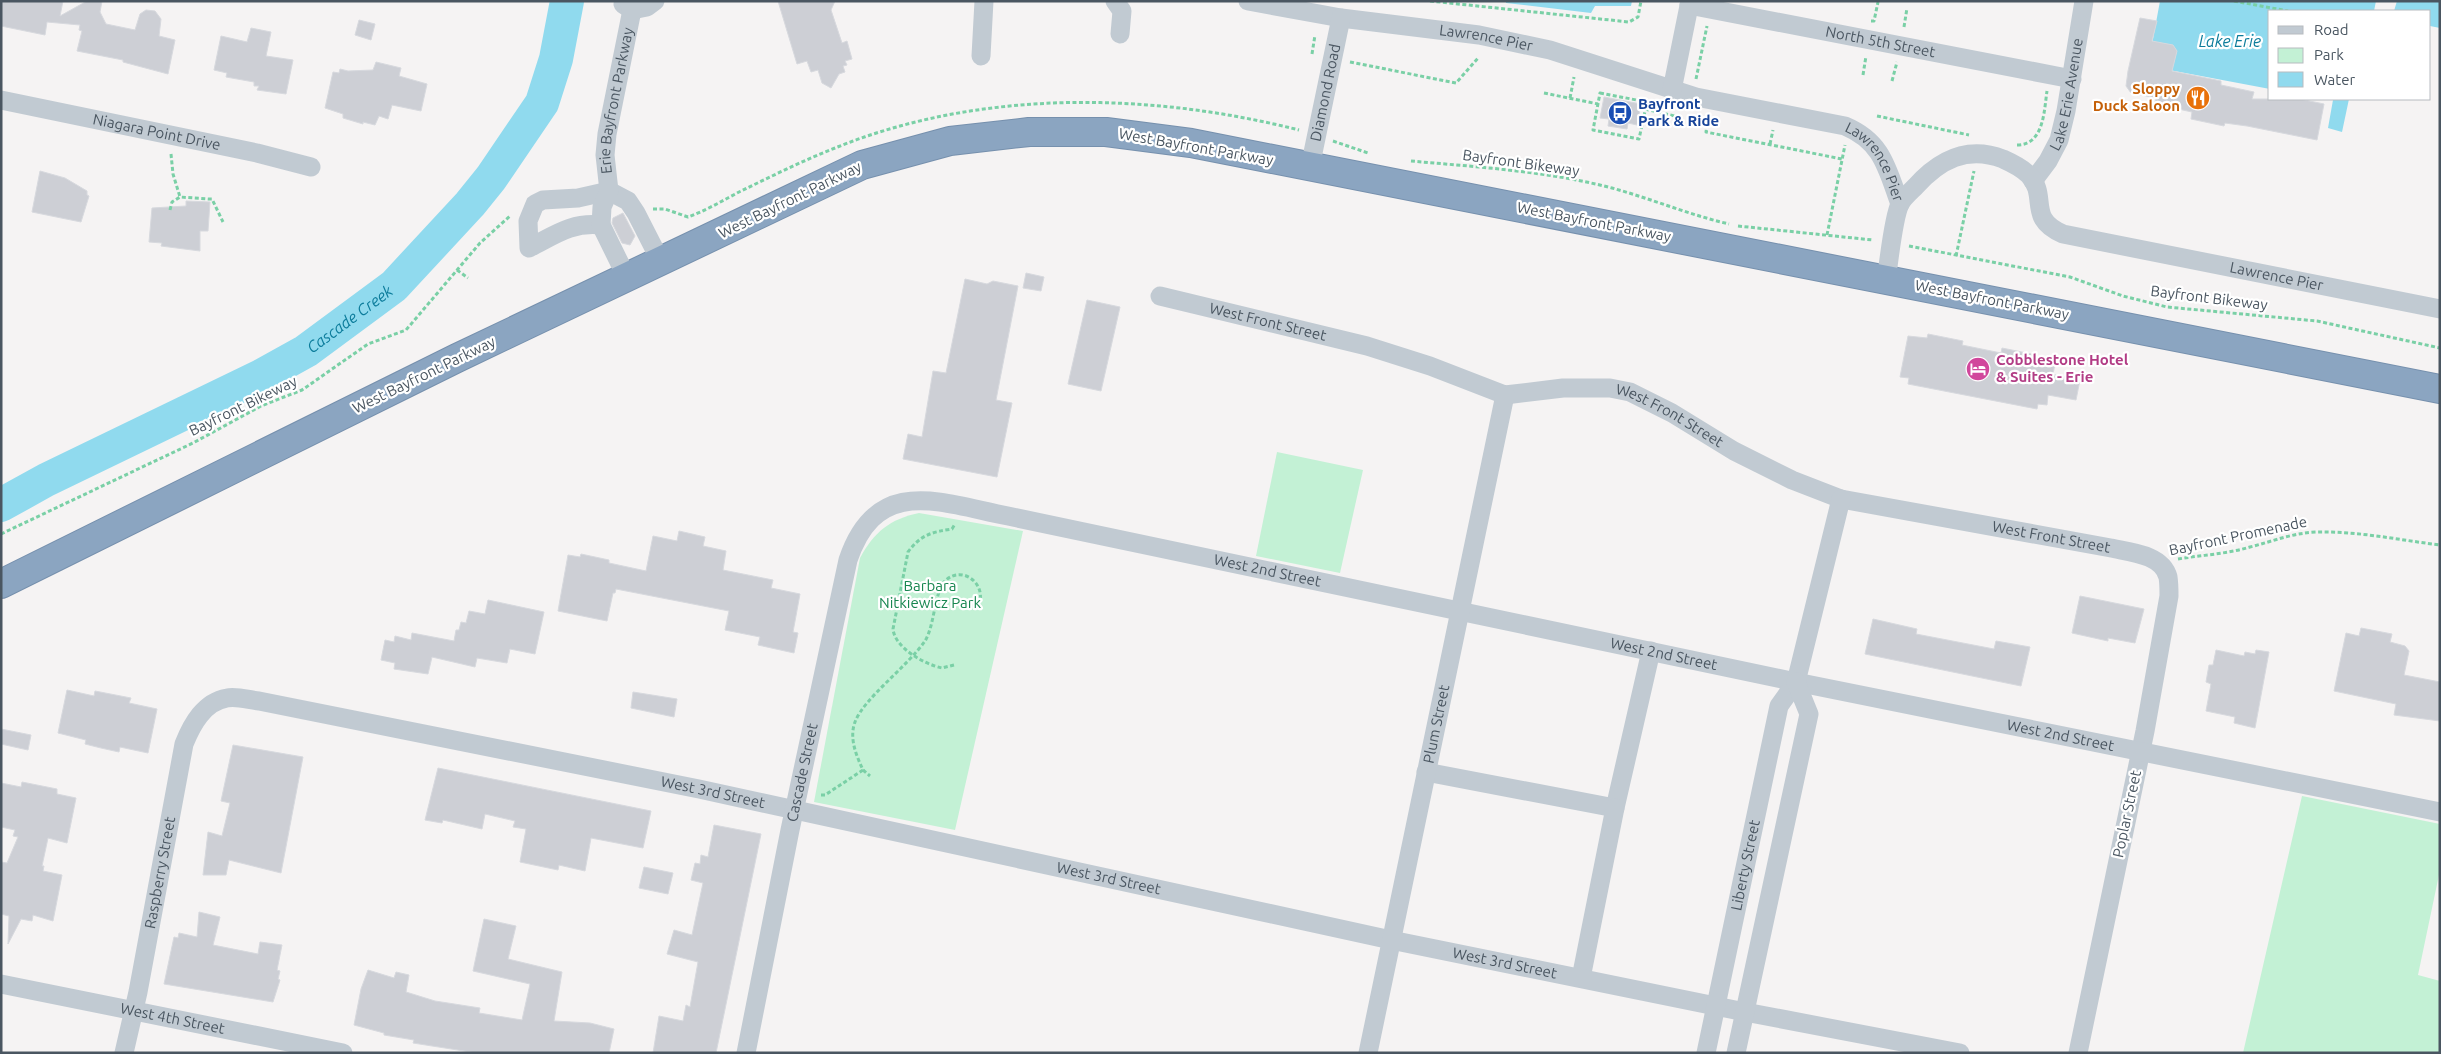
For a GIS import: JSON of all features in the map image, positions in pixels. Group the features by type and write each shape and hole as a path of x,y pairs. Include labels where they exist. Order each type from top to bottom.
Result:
{"highway":[{"name":"West Bayfront Parkway","path":"1,584 457,358 862,165 950,142 1029,132 1106,132 1191,143 2440,389"}],"street":[{"name":"Erie Bayfront Parkway","path":"592,224 609,191 605,155 607,134 631,4 647,7 655,1"},
{"path":"980,56 984,1"},
{"path":"1114,1 1122,11 1120,34"},
{"name":"Lawrence Pier","path":"1248,1 1341,18 1435,28 1550,50 1592,62 1672,90 1845,126 1858,131 1872,142 1882,155 1900,204 1940,164 1953,157 1967,153 1979,153 2006,160 2028,173 2038,192 2040,212 2045,224 2063,234 2440,309"},
{"name":"Lake Erie Avenue","path":"2033,181 2048,161 2059,140 2072,79 2084,1"},
{"path":"1672,90 1690,3"},
{"name":"North 5th Street","path":"1690,3 2072,79"},
{"name":"Diamond Road","path":"1310,167 1341,18"},
{"name":"Niagara Point Drive","path":"1,100 257,153 311,167"},
{"name":"Erie Bayfront Parkway","path":"609,191 628,201 661,262"},
{"path":"592,224 575,225 529,248 528,221 535,204 550,199 578,198 609,191"},
{"path":"578,198 592,224 628,278"},
{"path":"1886,280 1900,204"},
{"name":"West Front Street","path":"1160,296 1367,346 1430,366 1505,395 1579,388 1610,388 1630,392 1672,413 1734,451 1792,480 1841,499 2111,548 2148,557 2164,570"},
{"name":"Plum Street","path":"1368,1053 1505,395"},
{"name":"Liberty Street","path":"1706,1053 1779,706 1796,682 1841,499"},
{"name":"West 2nd Street","path":"889,505 925,500 1461,610 1796,682 2440,812"},
{"name":"Cascade Street","path":"746,1053 794,810 848,560 852,548 864,528 889,505"},
{"name":"Poplar Street","path":"2078,1053 2141,752 2169,596 2164,570"},
{"path":"1581,978 1615,808 1651,651"},
{"name":"Liberty Street","path":"1736,1053 1809,714 1796,682"},
{"name":"West 3rd Street","path":"213,703 229,697 259,701 794,810 1391,940 1744,1012 1960,1053"},
{"name":"Raspberry Street","path":"124,1053 134,1010 184,744 191,727 200,713 213,703"},
{"path":"1426,772 1615,808"},
{"name":"West 4th Street","path":"1,984 344,1053"}],"path":[{"path":"1430,1 1629,22 1638,17 1641,1"},
{"path":"2234,1 2283,10"},
{"path":"1864,20 1874,21 1878,2"},
{"path":"1907,8 1903,26 1913,28"},
{"path":"1702,83 1695,82 1708,24 1717,26"},
{"path":"1312,54 1315,35"},
{"path":"1857,54 1866,56 1863,75"},
{"path":"1346,66 1349,62 1456,83 1478,58"},
{"path":"1892,81 1897,62 1906,64"},
{"path":"1570,98 1574,77"},
{"path":"2009,143 2025,144 2030,142 2041,129 2047,91 2038,89"},
{"path":"1544,93 1598,104"},
{"path":"1600,93 1647,102 1645,110 1639,139 1593,130 1600,93"},
{"path":"1172,108 1261,121 1316,135 1370,154"},
{"path":"1645,110 1679,117"},
{"path":"1709,116 1706,132 1842,158"},
{"path":"1877,116 1972,136"},
{"path":"1770,144 1774,127"},
{"path":"170,136 173,174 180,197"},
{"path":"1826,235 1846,143"},
{"name":"Bayfront Bikeway","path":"1402,160 1520,172 1612,188 1710,220 1739,226 1868,239"},
{"path":"1956,256 1974,167"},
{"path":"170,210 175,198 212,199 223,222"},
{"name":"Bayfront Bikeway","path":"1,534 193,443 261,406 302,390 368,344 406,330 457,270 501,223 516,211 535,204"},
{"name":"Bayfront Bikeway","path":"1918,248 2070,277 2122,296 2167,307 2317,321 2440,348"},
{"path":"457,270 468,278"},
{"path":"954,665 942,668 914,655 896,640 893,629 906,557 911,547 919,539 932,532 952,529 955,524"},
{"name":"Bayfront Promenade","path":"2164,570 2178,559 2251,547 2292,534 2318,532 2387,537 2440,545"},
{"path":"870,776 863,770 854,752 853,736 855,723 865,706 914,655 929,634 941,588 945,581 958,575 969,577 979,588 980,601"},
{"path":"821,795 825,795 863,770"}],"green space":[{"path":"1277,452 1363,470 1340,573 1256,556"},
{"name":"Barbara Nitkiewicz Park","path":"919,513 1023,531 955,830 814,802 860,558 871,541 884,528 900,519"},
{"path":"2302,796 2440,824 2440,870 2418,975 2440,981 2440,1053 2243,1053"}],"water":[{"path":"1506,1 1632,1 1631,6 1595,6 1591,13 1506,3"},
{"name":"Lake Erie","path":"2160,1 2376,1 2374,10 2268,10 2268,89 2148,66"},
{"path":"2397,1 2440,1 2440,28 2431,26 2431,10 2394,10"},
{"path":"2333,100 2349,100 2342,132 2328,128"}],"building":[{"path":"1,1 63,1 60,16 87,1 102,1 100,12 106,24 135,30 140,14 146,10 155,11 161,19 159,36 175,40 168,74 123,62 123,60 77,51 82,31 79,30 80,25 47,22 45,35 1,26"},
{"path":"778,1 835,1 831,10 842,43 847,41 852,59 845,61 847,65 843,66 845,72 839,74 831,88 822,83 818,70 811,72 807,61 797,64"},
{"path":"2140,18 2157,21 2152,41 2173,45 2177,51 2172,71 2221,81 2221,85 2254,92 2252,99 2305,100 2324,104 2317,140 2247,126 2225,123 2224,126 2191,119 2192,112 2169,107 2169,104 2155,102 2156,98 2131,93 2126,86"},
{"path":"359,20 375,24 371,40 355,35"},
{"path":"251,28 271,32 266,56 293,60 286,94 257,90 259,86 254,86 254,82 226,77 227,73 214,70 221,36 247,42"},
{"path":"376,62 401,68 399,76 427,84 421,111 392,105 388,119 379,116 375,125 363,122 363,124 343,118 343,114 325,108 333,72 339,73 340,69 348,71 373,70"},
{"path":"1604,97 1641,104 1637,125 1628,123 1627,129 1608,126 1609,119 1600,118"},
{"path":"40,171 65,178 87,191 89,196 81,222 32,212"},
{"path":"186,201 210,202 208,231 200,231 200,251 161,246 162,243 149,242 152,208 186,206"},
{"path":"623,213 635,236 630,245 622,243 612,223 613,218"},
{"path":"1026,273 1044,277 1041,291 1023,288"},
{"path":"965,279 987,284 993,281 1018,286 996,400 1012,403 997,477 903,459 908,434 922,437 933,371 946,373"},
{"path":"1087,300 1120,307 1101,391 1068,384"},
{"name":"Cobblestone Hotel & Suites - Erie","path":"1928,334 1963,341 1962,345 2001,353 2002,348 2037,355 2036,359 2055,364 2053,374 2080,380 2076,400 2048,395 2047,405 2038,404 2037,409 1908,384 1909,378 1900,377 1908,336 1927,338"},
{"path":"679,531 705,537 703,546 726,551 723,570 773,580 771,588 800,594 793,632 798,633 794,653 758,645 760,637 725,630 729,611 616,589 615,593 613,593 607,621 558,611 568,555 580,557 581,554 609,560 609,563 646,571 653,536 677,541"},
{"path":"2080,596 2144,609 2135,643 2108,638 2108,641 2072,633"},
{"path":"488,600 544,612 535,654 510,649 507,663 477,658 475,667 432,657 428,674 394,669 395,663 381,660 385,640 394,642 395,636 411,640 412,633 454,641 456,630 459,630 461,622 466,623 469,611 485,614"},
{"path":"1873,619 1917,629 1916,634 1994,649 1996,641 2030,647 2021,686 1865,654"},
{"path":"2361,628 2392,634 2390,642 2405,646 2409,651 2404,675 2440,682 2440,721 2394,715 2396,704 2334,691 2346,633 2359,636"},
{"path":"2216,650 2244,656 2245,652 2255,654 2256,650 2269,652 2255,728 2234,723 2235,717 2206,711 2211,684 2206,682 2209,665 2213,665"},
{"path":"67,690 94,696 95,691 131,698 129,703 157,709 148,753 120,747 119,752 85,744 86,740 58,733"},
{"path":"633,692 677,699 674,717 631,708"},
{"path":"1,729 31,735 28,750 1,744"},
{"path":"233,745 303,757 281,873 229,860 226,875 203,875 208,832 222,836 230,803 221,801"},
{"path":"438,768 651,811 643,848 591,838 585,871 559,865 558,870 520,862 526,829 513,827 515,821 485,814 482,829 443,820 442,823 425,820"},
{"path":"22,782 57,789 57,794 76,798 67,843 48,838 42,866 44,866 43,871 62,875 53,921 33,915 32,921 21,919 8,944 9,916 1,914 1,862 7,863 18,837 13,836 15,830 1,827 1,783 21,787"},
{"path":"714,825 761,834 716,1053 653,1053 659,1016 683,1021 686,1005 690,1007 698,962 667,954 674,930 692,935 703,883 691,880 695,863 700,864 701,855 708,857"},
{"path":"644,867 673,873 668,894 639,888"},
{"path":"199,912 220,917 213,945 258,954 260,942 282,945 277,970 280,971 278,979 280,980 273,1002 164,984 174,937 178,938 179,933 197,937"},
{"path":"484,919 516,926 508,959 562,972 554,1021 590,1023 614,1029 609,1053 477,1053 413,1043 414,1040 384,1035 384,1033 354,1025 361,989 368,970 394,978 396,972 409,975 406,992 435,1001 480,1008 479,1013 522,1020 530,984 473,971"}],"waterway":[{"name":"Cascade Creek","path":"1,505 46,480 261,376 306,351 394,286 470,204 491,178 542,103 556,59 567,1"}],"place":[{"name":"Sloppy Duck Saloon","path":"2198,98"},
{"name":"Bayfront Park & Ride","path":"1620,113"},
{"name":"Cobblestone Hotel & Suites - Erie","path":"1978,369"}]}
